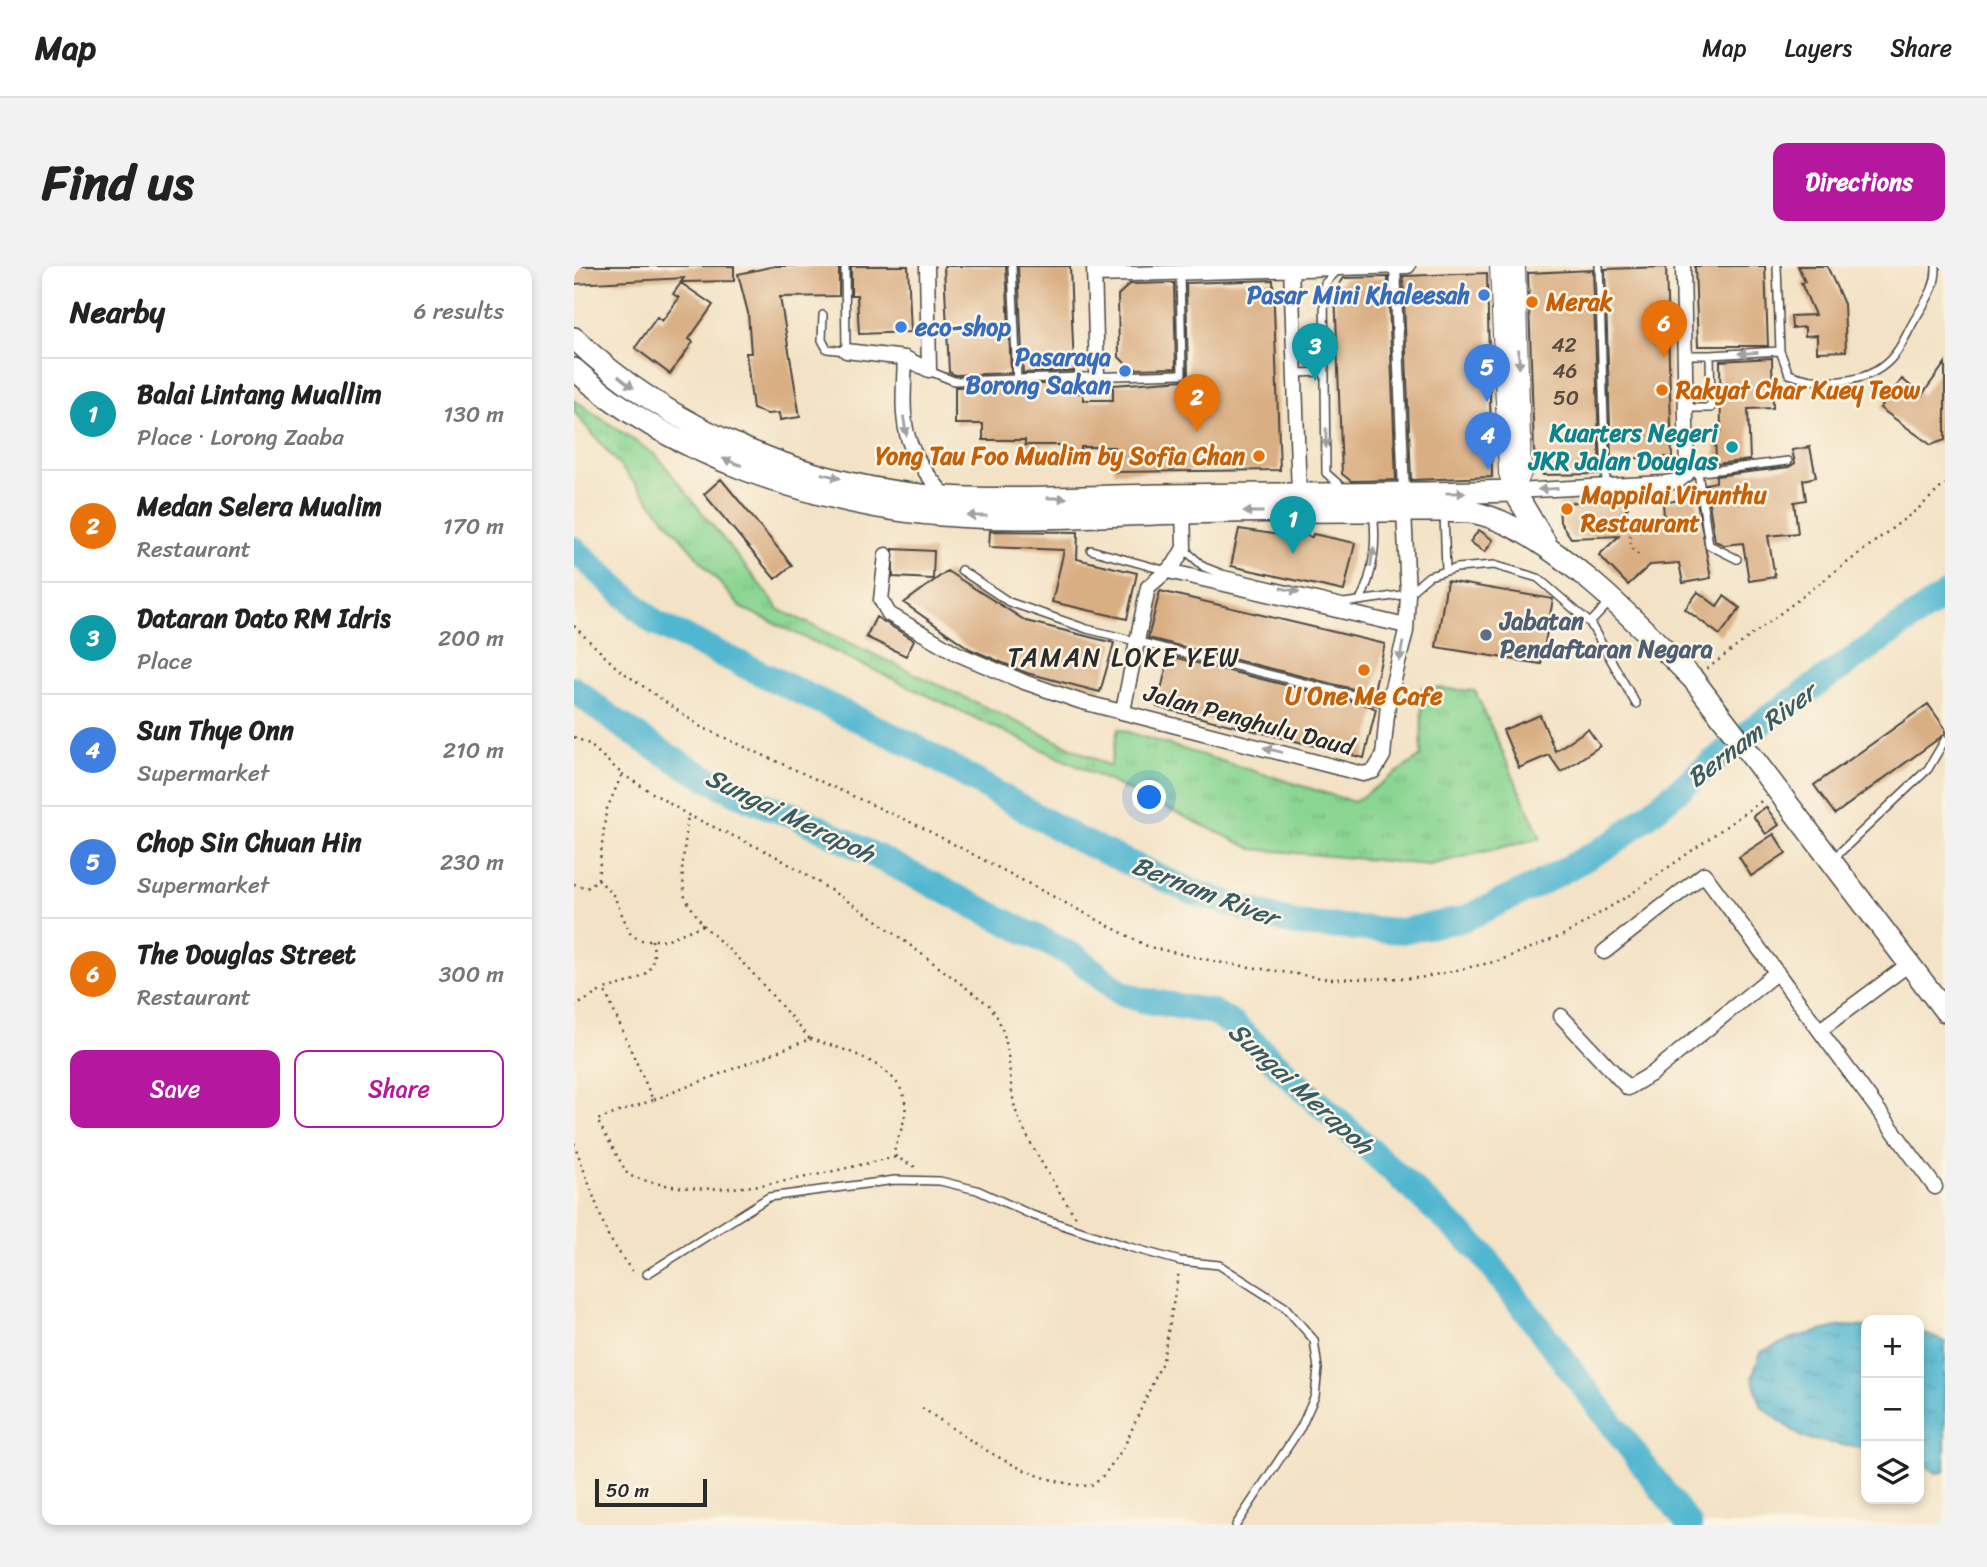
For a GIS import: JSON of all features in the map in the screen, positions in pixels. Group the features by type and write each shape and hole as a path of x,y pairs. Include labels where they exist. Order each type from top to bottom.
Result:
{"main road":[{"path":"574,338 644,396 697,426 757,454 829,476 887,489 946,497 1373,512 1404,502 1514,491"},
{"path":"574,369 622,405 701,451 843,499 942,515 1134,516 1183,504 1350,493 1444,511 1476,513 1546,544 1693,679 1945,1011"},
{"path":"1476,513 1514,491"},
{"path":"1514,491 1546,544"}],"street":[{"path":"846,352 905,358 929,370 927,266"},
{"path":"1395,266 1404,502"},
{"path":"1097,377 1094,271 1340,270 1408,266"},
{"path":"1499,266 1508,473 1514,491"},
{"path":"1514,491 1522,473 1516,266"},
{"path":"1514,491 1678,481 1692,473 1687,408 1683,266"},
{"path":"1291,269 1300,495"},
{"path":"905,358 905,433 913,455 946,497"},
{"name":"Jalan Penghulu Daud","path":"886,555 881,600 889,614 958,654 1024,682 1079,701 1363,774 1374,771 1383,756 1388,704 1406,626 1408,594 1404,502"},
{"path":"1124,711 1148,587 1168,571 1184,548 1183,504"},
{"path":"1168,571 1406,626"},
{"path":"1604,952 1704,874 1935,1187"},
{"path":"1820,1030 1909,964"},
{"path":"1561,1016 1628,1088 1653,1073 1777,972"}],"lane":[{"path":"823,315 822,340 827,349 846,352 845,266"},
{"path":"1012,266 1017,381"},
{"path":"1599,266 1606,486"},
{"path":"1777,266 1780,351 1789,374 1809,382 1824,383 1858,378 1878,369 1895,355 1937,282 1936,266"},
{"path":"929,370 954,381 1182,374 1180,270"},
{"path":"1340,270 1325,283 1326,473 1350,493"},
{"path":"1686,355 1780,351"},
{"path":"1687,408 1711,408 1710,355"},
{"path":"1295,373 1325,372"},
{"path":"1737,559 1709,545 1692,473 1788,461"},
{"path":"1444,511 1446,571"},
{"path":"1360,600 1368,586 1374,541 1373,512"},
{"path":"1184,548 1204,566 1222,574 1344,603 1408,594 1429,576 1446,571 1494,565 1525,573 1551,587 1590,623 1636,704"},
{"path":"1091,550 1168,571"},
{"path":"961,570 1009,602 1087,629 1388,704"},
{"path":"1590,623 1611,601"},
{"path":"1831,861 1928,769 1945,740"},
{"path":"647,1274 769,1197 842,1185 895,1180 940,1181 977,1191 1032,1215 1180,1261 1219,1265 1254,1285 1284,1307 1314,1340 1318,1368 1315,1396 1301,1427 1236,1525"}],"path":[{"path":"1693,679 1919,508 1945,484"},
{"path":"1626,485 1631,548 1642,558"},
{"path":"574,626 617,668 701,727 921,827 1149,947 1223,964 1329,979 1420,978 1498,961 1566,934 1631,894 1774,786"},
{"path":"574,737 589,744 622,775 688,815 772,854 874,918 989,1005 999,1017 1006,1037 1015,1110 1058,1190 1086,1230"},
{"path":"574,884 587,888 598,879 606,811 622,775"},
{"path":"688,815 687,850 682,870 685,898 703,925 742,962 810,1039 870,1061 893,1077 906,1112 894,1152 897,1157 940,1181"},
{"path":"598,879 614,896 630,933 639,940 666,940 703,925"},
{"path":"574,1007 604,989 632,981 650,971 656,956 652,940"},
{"path":"604,989 653,1100"},
{"path":"810,1039 597,1120 628,1175 650,1183 696,1191 737,1188 897,1157"},
{"path":"574,1145 608,1236 631,1270 647,1274"},
{"path":"922,1408 1014,1467 1069,1485 1090,1486 1104,1475 1125,1447 1163,1360 1180,1261"}],"green space":[{"path":"574,400 657,456 780,610 1110,766 1118,729 1354,802 1421,756 1422,687 1475,691 1541,838 1429,865 1253,849 740,607 574,412"}],"water":[{"path":"1841,1326 1861,1327 1861,1448 1803,1438 1762,1407 1752,1377 1761,1352 1793,1338"},
{"path":"1924,1333 1945,1342 1945,1472 1936,1473 1924,1464"}],"building":[{"path":"574,266 734,266 734,281 681,282 684,278 574,284"},
{"path":"775,266 839,266 839,296 780,297 800,417 780,420 779,413 767,414 753,409 746,353 751,353 748,313 738,274"},
{"path":"851,266 908,266 911,332 859,334 857,295 851,295"},
{"path":"944,266 1006,266 1011,373 955,375 949,372"},
{"path":"1018,266 1070,266 1074,371 1023,373"},
{"path":"1695,266 1765,266 1768,346 1698,346"},
{"path":"1798,266 1827,266 1844,304 1846,351 1817,352 1817,335 1805,336 1805,327 1792,328 1791,316 1815,315 1801,283 1805,282"},
{"path":"1666,267 1672,457 1611,459 1605,269"},
{"path":"1593,270 1600,474 1543,475 1534,451 1528,273"},
{"path":"1487,273 1492,477 1411,480 1403,276"},
{"path":"1388,277 1396,480 1351,481 1342,474 1335,290 1344,278"},
{"path":"1273,280 1280,470 1114,472 1114,447 1081,447 1081,452 1063,452 1063,445 1025,445 1025,440 983,440 983,424 955,424 955,387 1074,383 1075,393 1083,393 1083,400 1113,400 1113,385 1185,380 1188,374 1186,283"},
{"path":"681,283 713,305 689,339 693,342 670,374 635,348 657,317 662,321 679,298 673,294"},
{"path":"1174,283 1176,368 1131,369 1119,357 1118,295 1130,284"},
{"path":"1772,358 1773,408 1748,409 1750,460 1716,464 1715,432 1721,431 1720,361"},
{"path":"1945,363 1945,440 1931,445 1880,408 1902,379 1922,395"},
{"path":"1810,447 1816,477 1803,480 1806,500 1794,502 1798,533 1768,536 1775,577 1749,581 1743,543 1724,545 1715,541 1706,484 1716,482 1716,476 1789,467 1795,463 1792,450"},
{"path":"721,479 792,565 775,579 704,494"},
{"path":"1696,497 1711,578 1683,583 1679,563 1650,565 1628,585 1599,555 1619,536 1571,538 1560,522 1559,503 1625,500 1627,518 1664,516 1663,503"},
{"path":"1239,529 1293,537 1294,533 1312,537 1313,534 1355,543 1344,591 1231,566"},
{"path":"1479,530 1493,540 1485,552 1470,542"},
{"path":"990,531 1078,532 1077,559 1137,573 1127,619 1052,602 1064,550 989,547"},
{"path":"893,549 934,551 933,579 893,577"},
{"path":"947,571 1026,621 1114,643 1100,692 1027,673 970,649 904,603"},
{"path":"1447,581 1553,599 1541,664 1436,647"},
{"path":"1160,591 1385,644 1373,694 1148,638"},
{"path":"1698,592 1717,606 1724,596 1740,608 1720,635 1685,609"},
{"path":"876,617 914,640 906,656 866,637"},
{"path":"1169,656 1376,709 1364,758 1157,707"},
{"path":"1928,704 1945,728 1945,734 1835,814 1814,785"},
{"path":"1540,715 1555,751 1588,729 1600,746 1561,772 1549,755 1519,768 1503,730"},
{"path":"1766,807 1779,825 1766,834 1753,816"},
{"path":"1774,834 1786,853 1751,876 1739,857"}],"waterway":[{"name":"Bernam River","path":"574,549 655,623 914,746 1077,839 1192,892 1295,924 1402,931 1464,919 1539,884 1615,842 1758,725 1945,595"},
{"name":"Sungai Merapoh","path":"574,689 650,744 709,779 738,794 794,815 1076,957 1121,993 1142,1000 1213,1012 1234,1025 1481,1252 1689,1525"}],"place":[{"name":"Pasar Mini Khaleesah","path":"1484,295"},
{"name":"Merak","path":"1532,302"},
{"name":"eco-shop","path":"901,327"},
{"name":"The Douglas Street","path":"1664,358"},
{"name":"Pasaraya Borong Sakan","path":"1125,371"},
{"name":"Dataran Dato RM Idris","path":"1315,381"},
{"name":"Rakyat Char Kuey Teow","path":"1662,390"},
{"name":"Chop Sin Chuan Hin","path":"1487,402"},
{"name":"Medan Selera Mualim","path":"1197,432"},
{"name":"Kuarters Negeri JKR Jalan Douglas","path":"1732,447"},
{"name":"Yong Tau Foo Mualim by Sofia Chan","path":"1259,456"},
{"name":"Sun Thye Onn","path":"1488,470"},
{"name":"Mappilai Virunthu Restaurant","path":"1567,509"},
{"name":"Balai Lintang Muallim","path":"1293,554"},
{"name":"Jabatan Pendaftaran Negara","path":"1486,635"},
{"name":"U One Me Cafe","path":"1364,670"}],"district":[{"name":"TAMAN LOKE YEW","path":"1124,657"}]}
